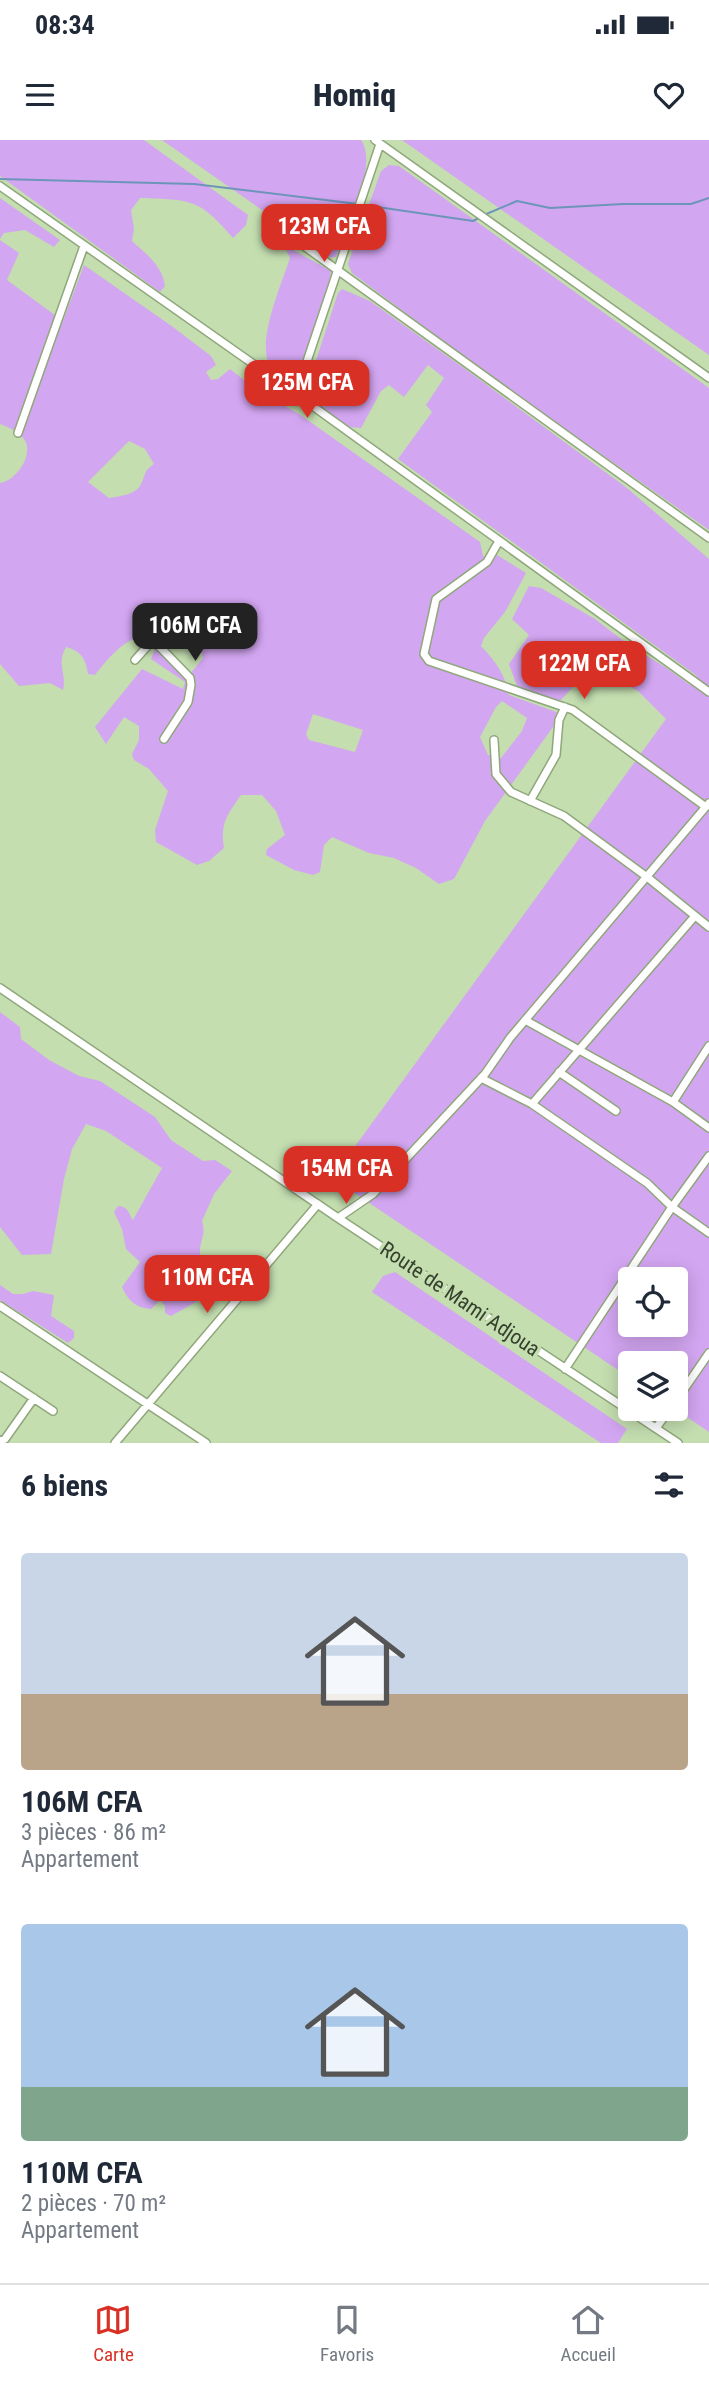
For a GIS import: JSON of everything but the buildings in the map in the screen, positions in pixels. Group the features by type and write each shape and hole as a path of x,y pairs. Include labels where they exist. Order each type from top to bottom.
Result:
{"street":[{"path":"296,394 377,142 709,378"},
{"path":"0,186 296,394 709,692"},
{"path":"268,220 709,538"},
{"path":"18,433 85,246"},
{"path":"338,1218 373,1194 426,1134 457,1105 525,1020 707,805 573,710 429,661 424,654 436,599 487,562 499,541"},
{"path":"135,660 151,642 160,647 190,678 188,702 164,739"},
{"path":"530,801 556,755 559,720 565,707"},
{"path":"494,740 496,774 511,792 564,816 709,926"},
{"path":"531,1104 695,916"},
{"name":"Route de Mami Adjoua","path":"0,988 338,1218 678,1443"},
{"path":"525,1020 673,1102 709,1128"},
{"path":"673,1102 709,1046"},
{"path":"559,1072 616,1111"},
{"path":"481,1078 531,1104 647,1184 672,1207 709,1233"},
{"path":"565,1369 709,1156"},
{"path":"115,1443 318,1204"},
{"path":"0,1306 206,1443"},
{"path":"688,1384 709,1353"},
{"path":"0,1376 54,1411"},
{"path":"0,1441 34,1398"},
{"path":"656,1428 661,1421"}],"shaded area":[{"path":"0,140 144,140 248,215 246,225 233,238 211,215 193,204 171,199 140,198 131,210 134,229 132,241 161,272 165,286 160,292 0,176"},
{"path":"162,140 361,140 366,151 364,181 336,257 329,257"},
{"path":"402,140 709,140 709,355"},
{"path":"389,165 399,166 709,388 709,530 483,371 352,273 348,264 381,171"},
{"path":"0,198 60,240 54,247 25,230 4,233 0,239"},
{"path":"0,240 19,253 7,280 63,321 84,265 211,356 216,365 206,372 211,380 218,379 230,369 258,391 299,414 480,542 483,556 492,561 497,555 526,573 505,612 484,638 481,646 499,669 509,695 559,713 553,727 485,821 454,879 439,884 416,868 394,858 369,853 332,837 324,845 320,872 313,875 294,870 266,855 267,849 285,835 276,811 262,795 241,795 226,820 223,832 224,848 209,861 197,865 156,842 155,830 168,791 149,769 134,760 132,754 139,740 139,726 124,717 106,744 95,727 142,669 183,689 185,682 151,659 155,649 159,649 190,674 203,658 201,650 182,631 172,639 144,636 122,646 95,675 88,674 86,664 79,653 66,647 62,659 63,690 50,683 19,686 0,664 0,483 18,472 25,459 27,445 19,434 0,424","holes":["129,441 145,449 154,464 147,471 139,488 109,498 88,482","502,701 527,718 522,731 501,758 488,755 480,737","313,714 363,730 355,752 309,740 306,734"]},
{"path":"284,245 331,271 306,352 289,383 270,367 266,353 268,326 290,258"},
{"path":"342,289 370,301 627,488 709,559 709,1432 688,1418 688,1351 618,1351 618,1370 332,1178 666,719 638,691 595,669 589,670 559,702 518,689 509,664 529,635 512,619 529,586 541,588 595,619 690,685 697,676 398,459 432,412 426,405 444,378 428,365 404,397 389,385 381,391 361,428 349,427 308,397 307,388 338,293"},
{"path":"0,1012 20,1027 21,1039 49,1060 79,1076 100,1081 155,1117 171,1140 203,1161 215,1160 232,1171 214,1194 202,1221 200,1253 203,1272 197,1277 182,1266 162,1267 157,1273 158,1277 170,1275 184,1285 196,1302 171,1316 165,1313 165,1306 161,1301 151,1309 145,1308 133,1302 124,1292 122,1287 140,1262 126,1249 122,1229 114,1212 118,1206 124,1208 133,1220 162,1168 106,1131 86,1124 72,1149 51,1254 22,1255 0,1227"},
{"path":"395,1272 627,1429 618,1443 601,1443 372,1292 383,1276"},
{"path":"0,1285 13,1294 33,1291 54,1295 51,1316 74,1331 74,1338 68,1343 0,1300"}],"waterway":[{"path":"0,179 194,184 358,204"},
{"path":"484,215 517,201 550,208 691,204 709,198"},
{"path":"364,205 473,221 479,218"}]}
